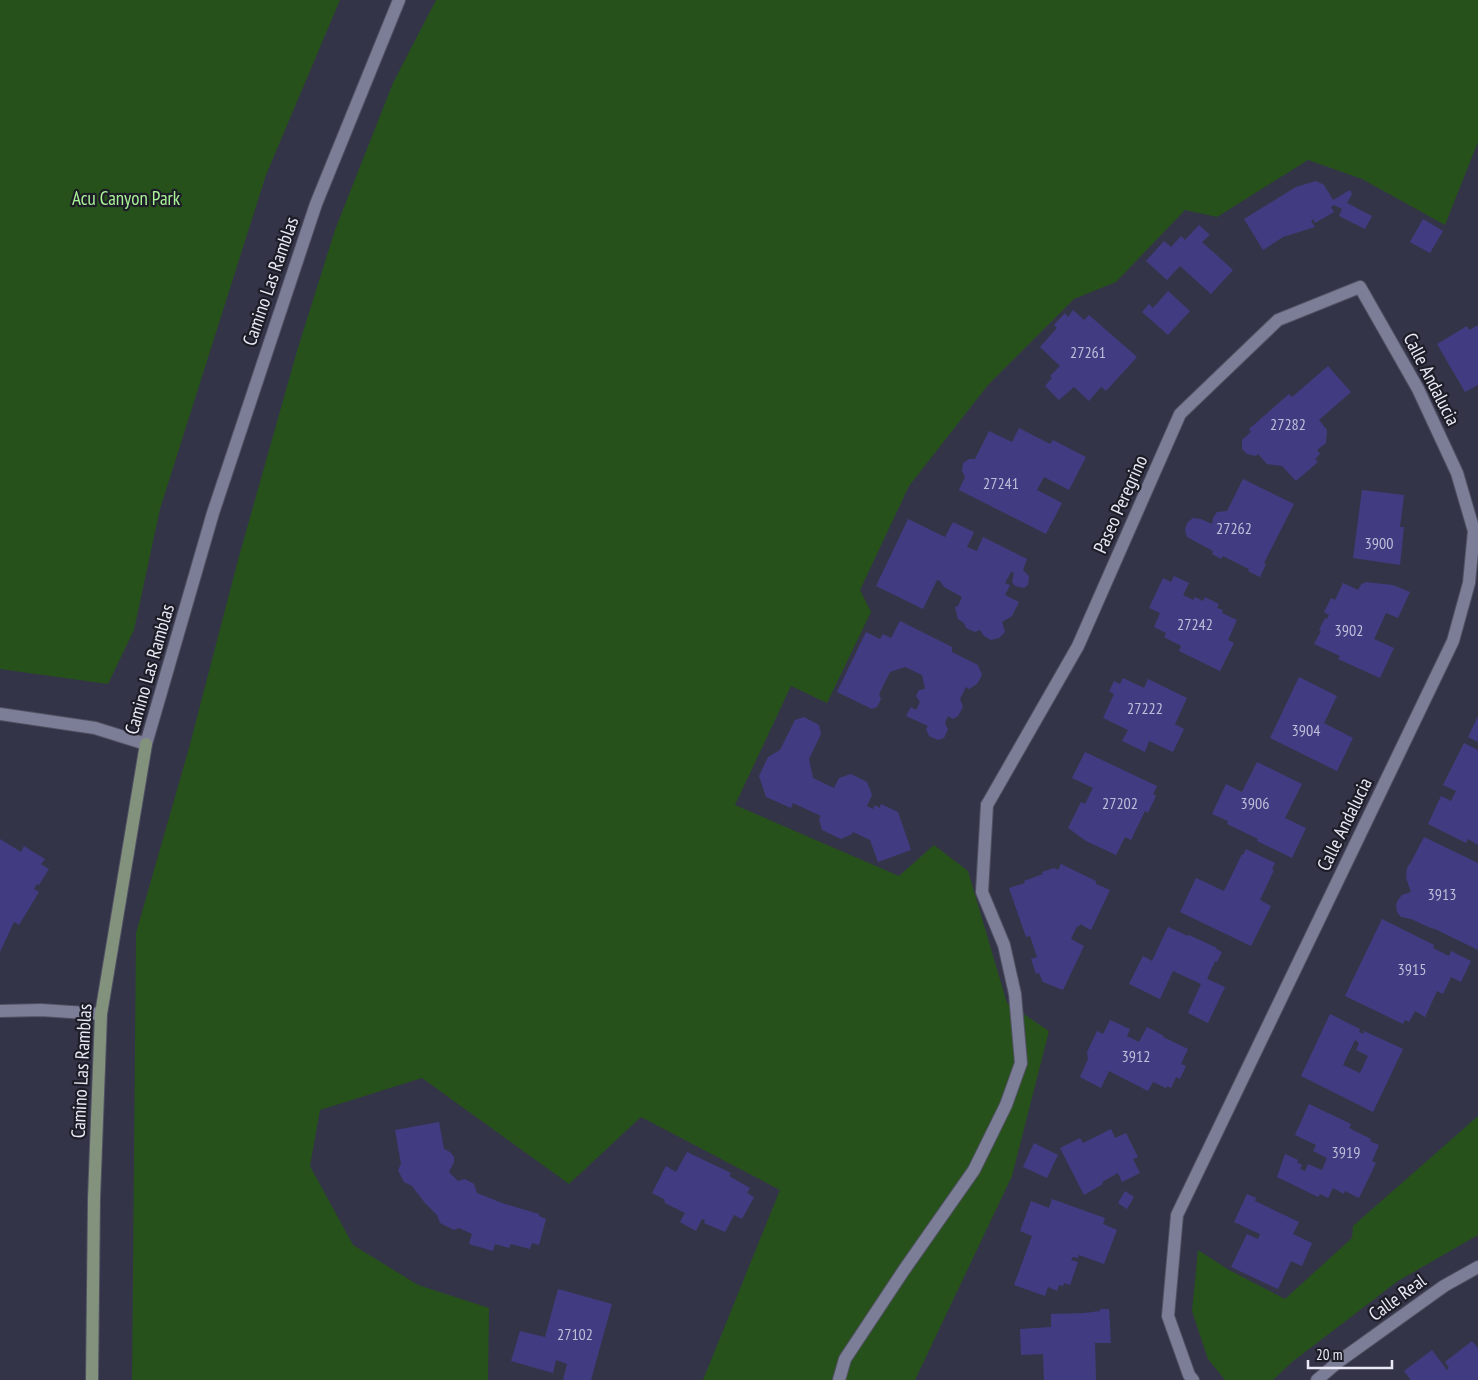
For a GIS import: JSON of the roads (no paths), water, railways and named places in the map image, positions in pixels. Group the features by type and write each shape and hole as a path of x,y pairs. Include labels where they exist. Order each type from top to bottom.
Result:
{"main road":[{"name":"Camino Las Ramblas","path":"92,1380 94,1199 101,1014 146,744"}],"street":[{"name":"Camino Las Ramblas","path":"146,744 213,513 316,204 399,0"},
{"name":"Paseo Peregrino","path":"838,1380 845,1359 974,1170 1006,1105 1021,1063 1014,986 1004,945 982,892 987,804 1078,646 1180,414 1278,320 1360,287"},
{"name":"Calle Andalucia","path":"1193,1380 1168,1316 1177,1215 1452,641 1469,583 1474,531 1458,473 1418,389 1360,287"},
{"path":"0,714 96,728 146,744"},
{"path":"0,1011 41,1010 101,1014"},
{"name":"Calle Real","path":"1317,1380 1338,1362 1444,1286 1478,1267"}],"park label":[{"name":"Acu Canyon Park","path":"126,198"}]}
